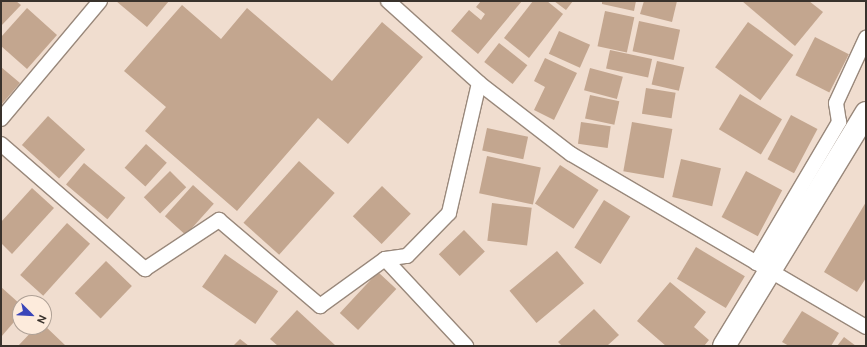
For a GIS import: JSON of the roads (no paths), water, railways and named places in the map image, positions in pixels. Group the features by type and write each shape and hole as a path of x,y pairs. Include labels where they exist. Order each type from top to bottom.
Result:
{"street":[{"path":"724,346 763,267 866,113"}],"lane":[{"path":"1,119 100,1"},
{"path":"388,1 479,84 571,154 763,267 863,321"},
{"path":"763,267 839,122 836,103 866,38"},
{"path":"1,144 146,269 219,220 320,306 385,259 407,256 449,213 479,84"},
{"path":"385,259 466,346"}]}
